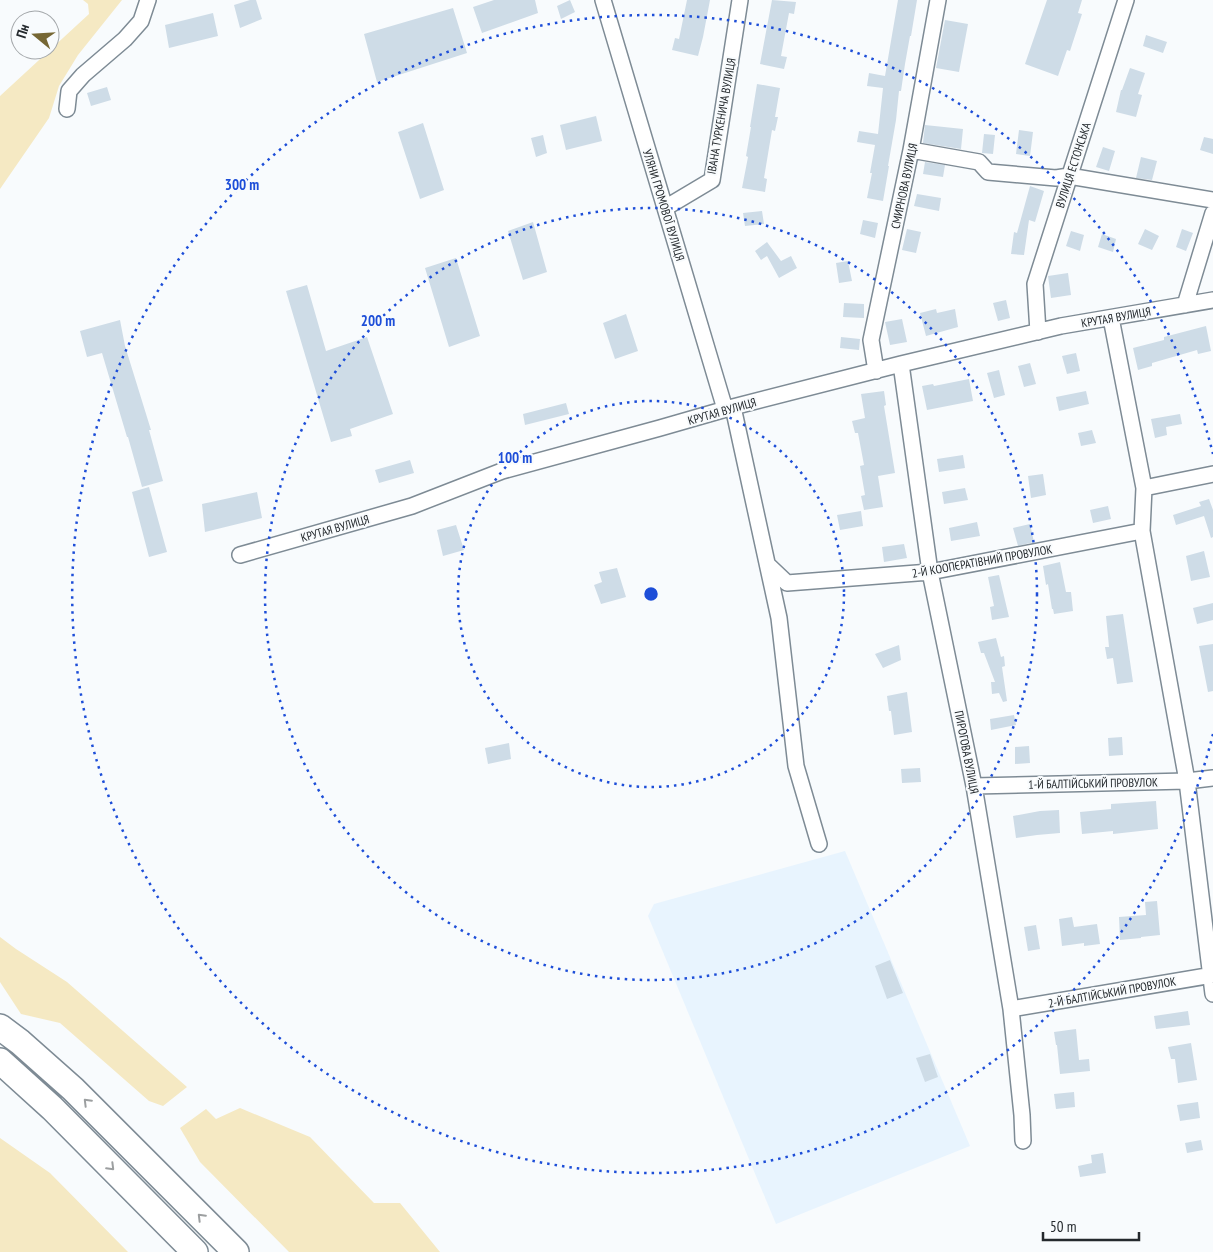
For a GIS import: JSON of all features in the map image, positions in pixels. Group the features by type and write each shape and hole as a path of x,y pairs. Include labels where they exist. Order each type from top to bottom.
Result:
{"main road":[{"path":"0,1027 20,1042 73,1089 236,1252"},
{"path":"0,1061 52,1108 195,1252"}],"street":[{"path":"67,109 69,91 83,75 125,39 141,21 148,0"},
{"name":"УЛЯНИ ГРОМОВОЇ ВУЛИЦЯ","path":"603,0 665,208 729,408 768,565 779,618 796,766 819,844"},
{"name":"ІВАНА ТУРКЕНИЧА ВУЛИЦЯ","path":"665,208 712,180 740,0"},
{"name":"СМИРНОВА ВУЛИЦЯ","path":"876,371 871,340 911,150 938,0"},
{"name":"ВУЛИЦЯ ЕСТОНСЬКА","path":"1038,332 1035,284 1126,0"},
{"path":"911,150 979,162 988,172 1056,178 1069,176 1213,200"},
{"path":"1184,305 1213,213"},
{"name":"КРУТАЯ ВУЛИЦЯ","path":"240,555 412,506 502,471 729,408 1061,326 1213,300"},
{"path":"1111,318 1144,488 1142,531 1187,781 1213,994"},
{"name":"ПИРОГОВА ВУЛИЦЯ","path":"901,364 930,572 974,786 1011,1008 1023,1141"},
{"path":"1144,488 1213,474"},
{"name":"2-Й КООПЄРАТІВНИЙ ПРОВУЛОК","path":"768,565 787,583 930,572 1142,531"},
{"name":"1-Й БАЛТІЙСЬКИЙ ПРОВУЛОК","path":"974,786 1187,781 1213,778"},
{"name":"2-Й БАЛТІЙСЬКИЙ ПРОВУЛОК","path":"1011,1008 1212,975"}],"shaded area":[{"path":"83,0 122,0 78,55 59,86 49,118 0,189 0,96 39,60 60,60 60,41 89,14 88,4"},
{"path":"845,851 970,1146 776,1224 648,916 654,904"},
{"path":"0,937 67,982 187,1087 163,1106 149,1101 60,1023 21,1014 0,982"},
{"path":"240,1108 310,1137 374,1203 400,1203 440,1252 289,1252 200,1162 180,1128 206,1109 216,1119"},
{"path":"0,1138 50,1173 128,1252 0,1252"}],"building":[{"path":"256,0 262,19 240,28 234,5"},
{"path":"494,0 535,0 538,13 482,33 473,7"},
{"path":"570,0 575,12 561,19 557,6"},
{"path":"687,0 710,0 698,56 672,50 675,38 679,39"},
{"path":"772,0 796,2 794,14 789,13 781,56 787,57 784,69 760,64"},
{"path":"898,0 917,0 901,91 899,91 883,201 867,198 875,145 857,142 859,131 878,134 883,88 867,86 869,73 885,76"},
{"path":"1047,0 1082,0 1078,13 1082,14 1070,51 1067,50 1058,76 1025,64"},
{"path":"453,8 467,53 377,82 364,34"},
{"path":"213,13 218,36 169,48 165,25"},
{"path":"945,20 968,24 959,72 936,68"},
{"path":"1146,35 1167,42 1163,53 1143,46"},
{"path":"1130,68 1145,73 1138,94 1142,95 1136,117 1116,112 1121,90"},
{"path":"757,84 780,88 775,117 778,117 775,131 772,130 764,178 767,179 765,192 742,188 748,157 746,156"},
{"path":"107,87 111,100 91,106 87,93"},
{"path":"596,116 602,141 566,150 560,125"},
{"path":"423,123 444,190 420,199 398,132"},
{"path":"925,125 963,129 961,149 923,143"},
{"path":"1019,130 1033,132 1030,156 1016,154"},
{"path":"984,134 995,135 993,154 982,153"},
{"path":"543,135 547,153 536,157 531,138"},
{"path":"1204,137 1213,139 1213,154 1200,150"},
{"path":"1103,147 1115,151 1109,171 1096,167"},
{"path":"1141,157 1157,161 1152,180 1136,178"},
{"path":"925,162 945,165 943,177 923,174"},
{"path":"1030,186 1044,191 1035,222 1029,220 1024,255 1011,254 1014,232 1017,233"},
{"path":"917,194 941,198 939,211 914,206"},
{"path":"762,211 764,224 745,226 743,213"},
{"path":"863,220 878,223 875,238 860,234"},
{"path":"533,222 547,272 523,280 508,231"},
{"path":"907,229 921,232 916,253 902,250"},
{"path":"1145,229 1159,236 1152,250 1138,244"},
{"path":"1182,229 1193,233 1186,251 1176,247"},
{"path":"1071,231 1084,235 1080,251 1066,246"},
{"path":"1102,234 1116,239 1113,252 1098,247"},
{"path":"767,242 781,261 791,256 797,268 779,278 767,256 761,260 755,251"},
{"path":"456,258 480,336 449,347 425,268"},
{"path":"848,261 852,281 839,283 836,263"},
{"path":"1068,273 1071,295 1051,298 1048,276"},
{"path":"307,285 326,351 367,337 393,414 350,429 352,436 331,442 286,291"},
{"path":"1006,300 1010,318 998,321 993,303"},
{"path":"844,303 864,304 864,318 843,317"},
{"path":"936,309 937,313 955,309 958,327 926,336 920,313"},
{"path":"626,314 638,351 615,359 603,323"},
{"path":"902,319 907,342 890,345 885,322"},
{"path":"120,320 125,346 151,430 149,430 163,481 142,487 102,353 87,357 80,331"},
{"path":"1206,326 1211,351 1198,354 1197,350 1152,363 1152,366 1138,370 1133,348 1164,340 1164,337"},
{"path":"841,337 860,339 859,350 840,348"},
{"path":"1076,353 1080,371 1067,374 1062,356"},
{"path":"1030,363 1036,384 1024,387 1018,366"},
{"path":"999,370 1005,395 994,398 987,373"},
{"path":"969,379 973,401 927,410 922,386 933,384 934,386"},
{"path":"884,391 886,405 884,406 895,473 878,476 883,507 864,510 861,496 865,495 860,466 864,465 858,433 855,433 852,421 865,418 861,394"},
{"path":"1086,391 1089,404 1059,411 1056,397"},
{"path":"566,403 569,414 525,425 523,414"},
{"path":"1180,414 1182,424 1166,427 1167,435 1155,438 1151,419"},
{"path":"1092,430 1096,443 1081,446 1078,433"},
{"path":"963,455 965,468 939,472 937,459"},
{"path":"410,460 414,473 379,483 375,470"},
{"path":"1043,474 1046,495 1031,498 1028,476"},
{"path":"149,487 167,552 149,557 132,492"},
{"path":"965,488 968,500 944,504 942,492"},
{"path":"257,492 262,518 205,532 202,504"},
{"path":"1209,499 1213,510 1213,537 1211,538 1204,516 1176,525 1173,515 1201,506 1199,502"},
{"path":"1108,506 1111,519 1093,523 1090,510"},
{"path":"861,511 863,526 840,530 837,515"},
{"path":"977,522 980,536 951,541 949,528"},
{"path":"1030,524 1034,542 1018,546 1013,528"},
{"path":"456,525 464,550 443,556 437,530"},
{"path":"904,544 907,558 884,562 882,547"},
{"path":"1204,551 1210,577 1191,581 1186,556"},
{"path":"1060,562 1066,592 1071,592 1073,611 1054,614 1043,566"},
{"path":"617,568 626,597 601,604 594,585 602,582 599,572"},
{"path":"999,575 1009,617 992,620 990,607 994,606 988,577"},
{"path":"1213,603 1213,620 1197,624 1193,608"},
{"path":"1123,614 1133,682 1117,684 1113,658 1107,659 1105,647 1109,647 1106,616"},
{"path":"996,638 1001,657 1004,656 1005,666 1002,667 1007,701 1003,702 999,693 992,694 991,682 995,682 984,653 981,653 978,642"},
{"path":"1213,644 1213,691 1208,692 1199,646"},
{"path":"899,645 901,660 883,668 875,654"},
{"path":"907,692 912,732 894,735 887,696"},
{"path":"1014,715 1016,725 991,730 990,719"},
{"path":"1122,737 1123,755 1109,756 1108,738"},
{"path":"509,743 511,759 488,764 485,748"},
{"path":"1029,746 1030,763 1015,764 1015,747"},
{"path":"920,768 921,782 902,783 901,769"},
{"path":"1156,801 1158,829 1113,834 1113,831 1082,834 1080,812 1111,809 1111,804"},
{"path":"1059,810 1060,833 1016,838 1013,816"},
{"path":"1157,901 1160,935 1120,940 1119,917 1146,915 1145,902"},
{"path":"1072,917 1074,927 1097,924 1100,944 1084,946 1084,943 1062,946 1059,919"},
{"path":"1036,925 1040,949 1028,951 1024,927"},
{"path":"890,960 903,993 887,999 875,966"},
{"path":"1188,1011 1190,1025 1156,1029 1154,1016"},
{"path":"1076,1029 1079,1060 1089,1059 1090,1071 1060,1074 1054,1032"},
{"path":"1191,1043 1197,1080 1178,1083 1175,1059 1171,1059 1168,1047"},
{"path":"930,1054 938,1077 925,1082 916,1058"},
{"path":"1074,1092 1075,1107 1056,1109 1054,1094"},
{"path":"1198,1102 1200,1118 1180,1121 1177,1105"},
{"path":"1201,1140 1203,1150 1187,1153 1185,1143"},
{"path":"1103,1153 1106,1173 1080,1177 1078,1166 1092,1163 1091,1155"}]}
